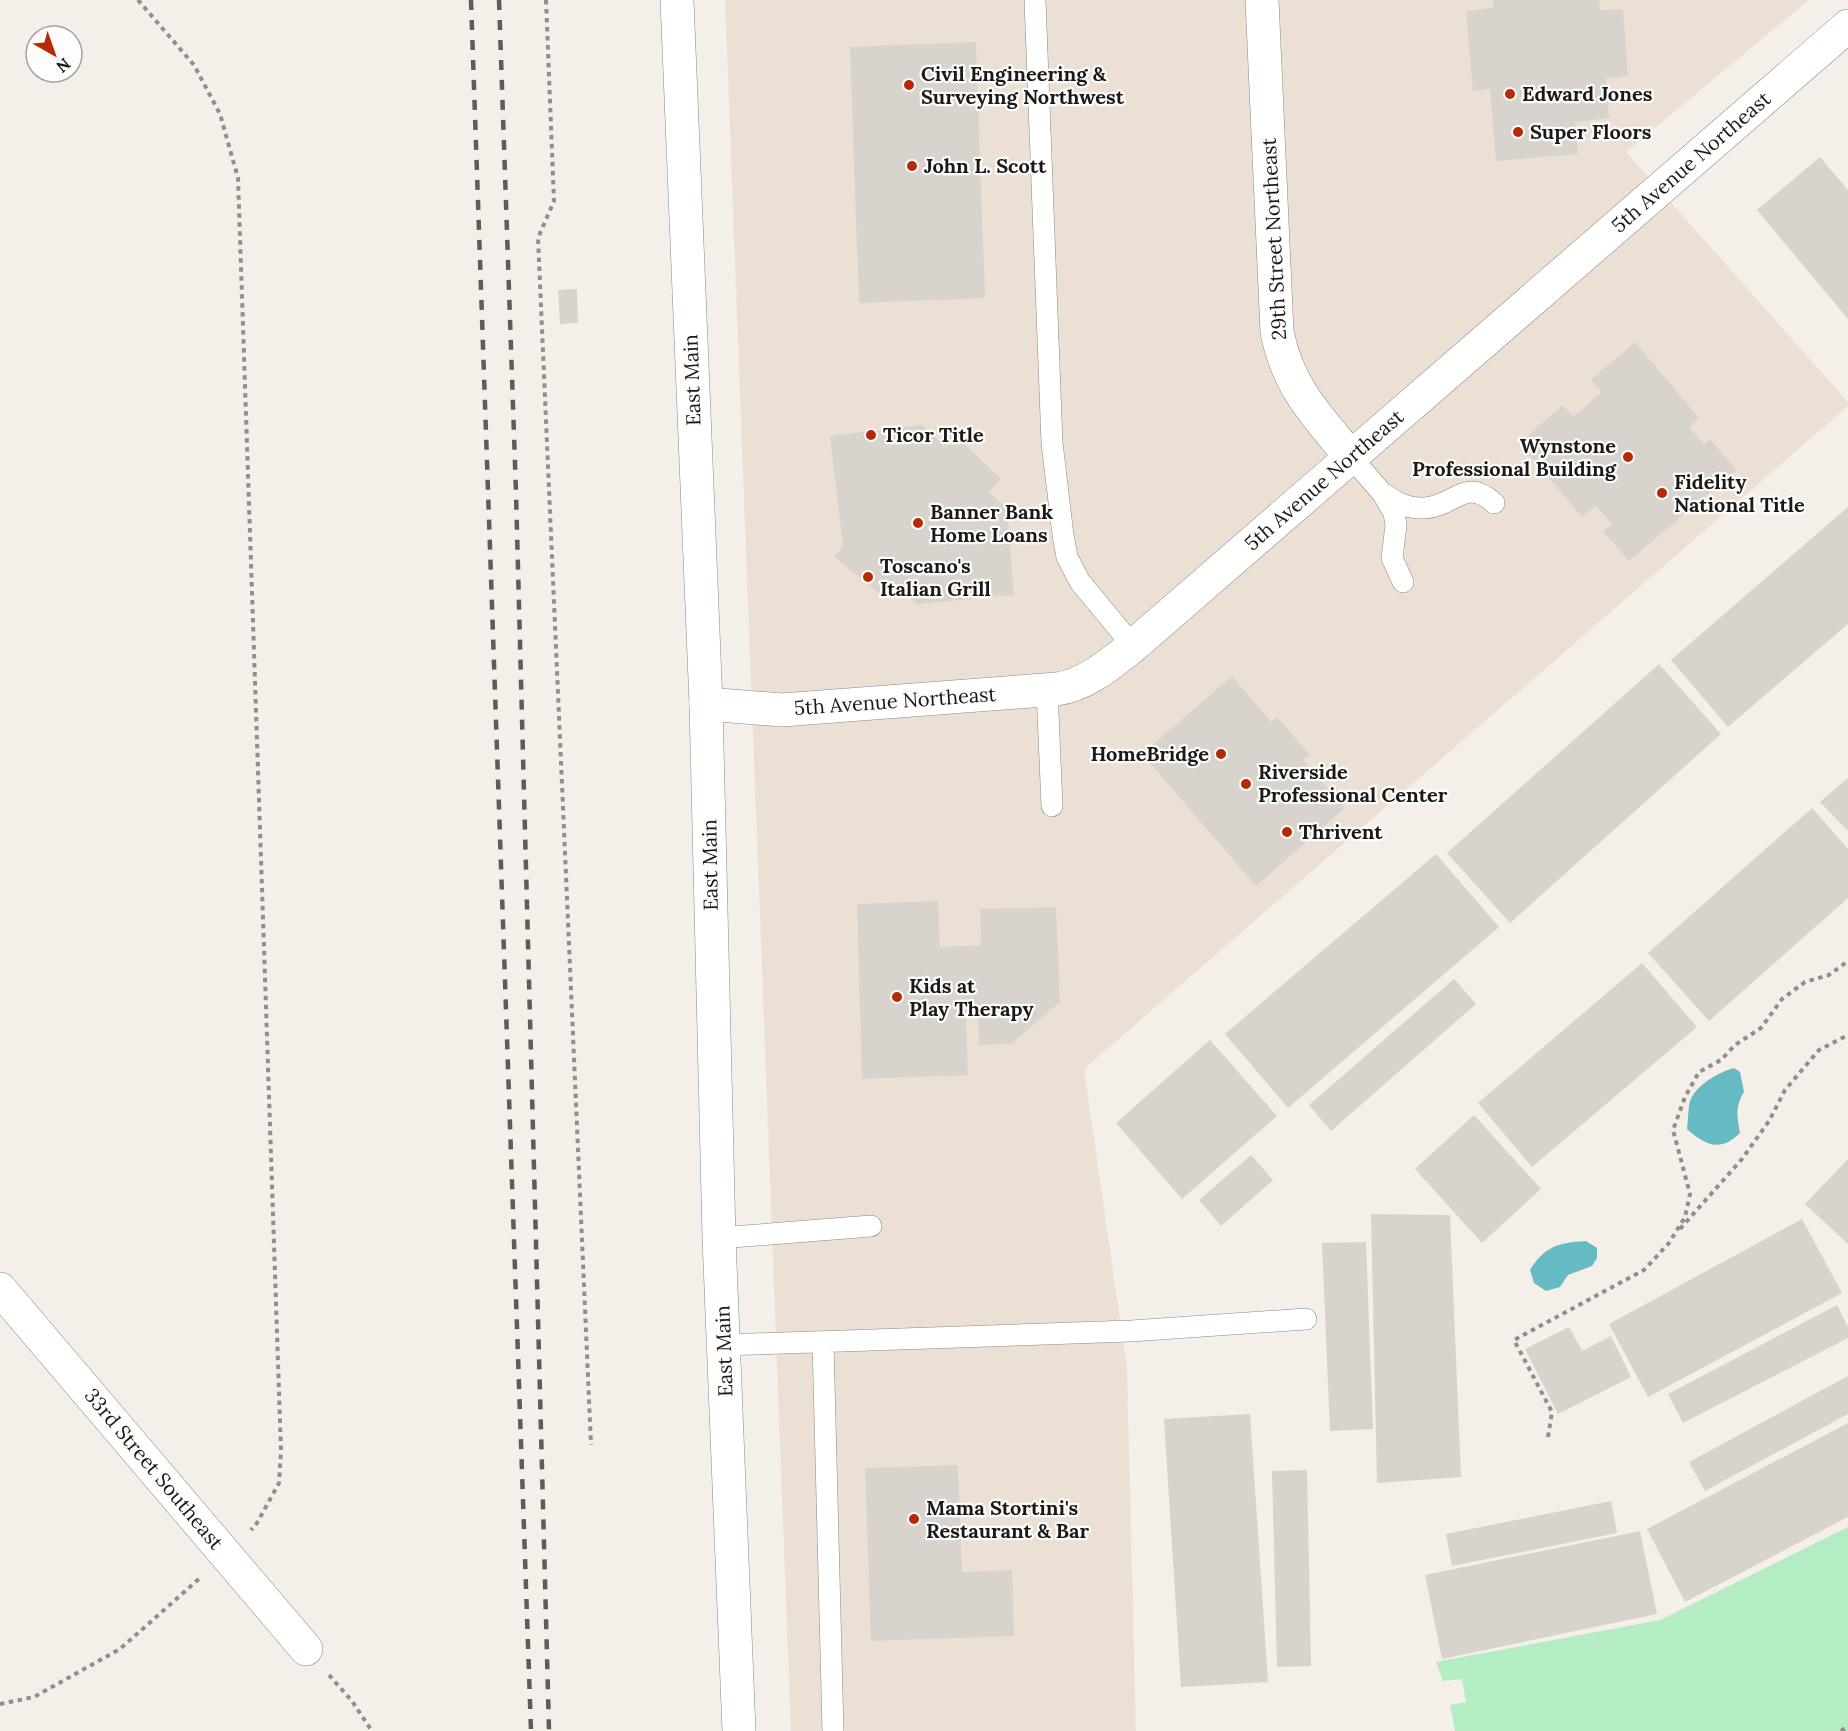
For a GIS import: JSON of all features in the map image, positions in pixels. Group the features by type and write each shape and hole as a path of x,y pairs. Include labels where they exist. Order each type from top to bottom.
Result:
{"street":[{"name":"East Main","path":"677,0 706,704 719,1238 739,1731"},
{"name":"29th Street Northeast","path":"1262,0 1277,332 1282,357 1296,387 1313,412 1351,457"},
{"name":"5th Avenue Northeast","path":"706,704 782,710 1047,690 1069,687 1082,682 1133,646 1848,26"},
{"name":"33rd Street Southeast","path":"0,1289 306,1649"}],"lane":[{"path":"1035,0 1051,432 1063,535 1067,557 1080,582 1133,646"},
{"path":"1351,457 1383,494 1394,513 1396,525 1392,558 1402,582"},
{"path":"1383,494 1400,505 1417,508 1437,506 1461,494 1474,492 1484,493 1494,503"},
{"path":"1047,690 1052,806"},
{"path":"719,1238 871,1226"},
{"path":"724,1345 1131,1331 1306,1319"},
{"path":"823,1342 833,1731"}],"path":[{"path":"0,1704 34,1697 120,1649 227,1555 257,1523 279,1484 281,1451 238,178 220,114 194,65 138,0"},
{"path":"546,0 554,201 538,238 591,1445"},
{"path":"1674,1235 1685,1217 1690,1194 1673,1130 1685,1097 1700,1072 1721,1060 1735,1045 1761,1028 1782,999 1805,982 1829,975 1848,961"},
{"path":"1548,1437 1552,1412 1514,1340 1644,1270 1743,1160 1769,1121 1785,1090 1819,1050 1848,1035"},
{"path":"306,1649 352,1701 372,1731"},
{"path":"1841,1731 1848,1726"}],"shaded area":[{"path":"725,0 1809,0 1626,152 1848,402 1848,406 1084,1069 1127,1369 1136,1731 791,1731"}],"green space":[{"path":"1848,1527 1848,1731 1455,1731 1450,1705 1466,1702 1462,1679 1443,1681 1436,1662 1660,1620"}],"water":[{"path":"1734,1068 1740,1072 1744,1092 1739,1102 1738,1112 1740,1133 1720,1145 1707,1143 1687,1129 1691,1099 1707,1081"},
{"path":"1586,1241 1597,1248 1597,1258 1592,1266 1568,1275 1560,1287 1546,1291 1534,1283 1530,1270 1547,1251 1560,1245"}],"building":[{"path":"1493,0 1599,0 1600,10 1623,9 1628,76 1606,78 1609,118 1575,122 1578,154 1496,161 1490,89 1473,91 1466,11 1493,8"},
{"path":"976,42 985,298 859,303 850,47"},
{"path":"1820,157 1848,190 1848,319 1757,210"},
{"path":"577,289 578,323 560,324 558,290"},
{"name":"Wynstone Professional Building","path":"1635,342 1699,418 1689,427 1704,444 1710,439 1736,470 1629,561 1603,531 1612,524 1596,505 1582,517 1519,443 1563,405 1573,417 1602,392 1591,380"},
{"path":"922,425 940,442 951,431 1001,479 989,492 1007,509 1014,595 917,604 897,588 887,600 834,557 843,546 830,436"},
{"path":"1848,507 1848,624 1728,727 1671,660"},
{"path":"1659,664 1721,734 1510,923 1447,853"},
{"name":"Riverside Professional Center","path":"1232,676 1271,722 1277,717 1310,755 1303,760 1345,808 1256,886 1142,754"},
{"path":"1848,778 1848,831 1820,802"},
{"path":"1812,808 1848,849 1848,898 1709,1021 1648,953"},
{"path":"1436,854 1499,927 1288,1108 1225,1034"},
{"path":"938,901 940,947 981,945 980,909 1056,907 1060,1002 1011,1044 979,1045 978,1012 966,1013 968,1075 862,1079 857,904"},
{"path":"1642,963 1697,1027 1532,1167 1478,1103"},
{"path":"1454,979 1476,1004 1331,1131 1309,1105"},
{"path":"1210,1040 1277,1116 1182,1199 1116,1123"},
{"path":"1474,1115 1541,1189 1482,1243 1415,1169"},
{"path":"1251,1155 1273,1180 1221,1226 1199,1200"},
{"path":"1848,1159 1848,1244 1805,1204"},
{"path":"1371,1214 1450,1215 1461,1477 1377,1483"},
{"path":"1802,1219 1842,1293 1648,1397 1609,1324"},
{"path":"1366,1242 1373,1429 1330,1431 1322,1243"},
{"path":"1837,1305 1848,1327 1848,1338 1683,1423 1668,1394"},
{"path":"1569,1327 1582,1351 1611,1336 1631,1377 1558,1414 1525,1349"},
{"path":"1848,1376 1848,1414 1705,1491 1689,1462"},
{"path":"1250,1414 1268,1682 1181,1687 1164,1419"},
{"path":"1848,1423 1848,1517 1685,1602 1647,1529"},
{"name":"Mama Stortini's Restaurant & Bar","path":"958,1465 962,1572 1012,1570 1014,1636 871,1641 865,1468"},
{"path":"1307,1470 1311,1666 1277,1667 1272,1471"},
{"path":"1611,1501 1617,1533 1452,1566 1446,1534"},
{"path":"1640,1531 1657,1614 1442,1659 1425,1575"}],"railway":[{"path":"471,0 531,1731"},
{"path":"499,0 516,493 549,1731"}],"place":[{"name":"Civil Engineering & Surveying Northwest","path":"909,85"},
{"name":"Edward Jones","path":"1510,94"},
{"name":"Super Floors","path":"1518,132"},
{"name":"John L. Scott","path":"912,166"},
{"name":"Ticor Title","path":"871,435"},
{"name":"Wynstone Professional Building","path":"1628,457"},
{"name":"Fidelity National Title","path":"1662,493"},
{"name":"Banner Bank Home Loans","path":"918,523"},
{"name":"Toscano's Italian Grill","path":"868,577"},
{"name":"HomeBridge","path":"1221,754"},
{"name":"Riverside Professional Center","path":"1246,784"},
{"name":"Thrivent","path":"1287,832"},
{"name":"Kids at Play Therapy","path":"897,997"},
{"name":"Mama Stortini's Restaurant & Bar","path":"914,1519"}]}
